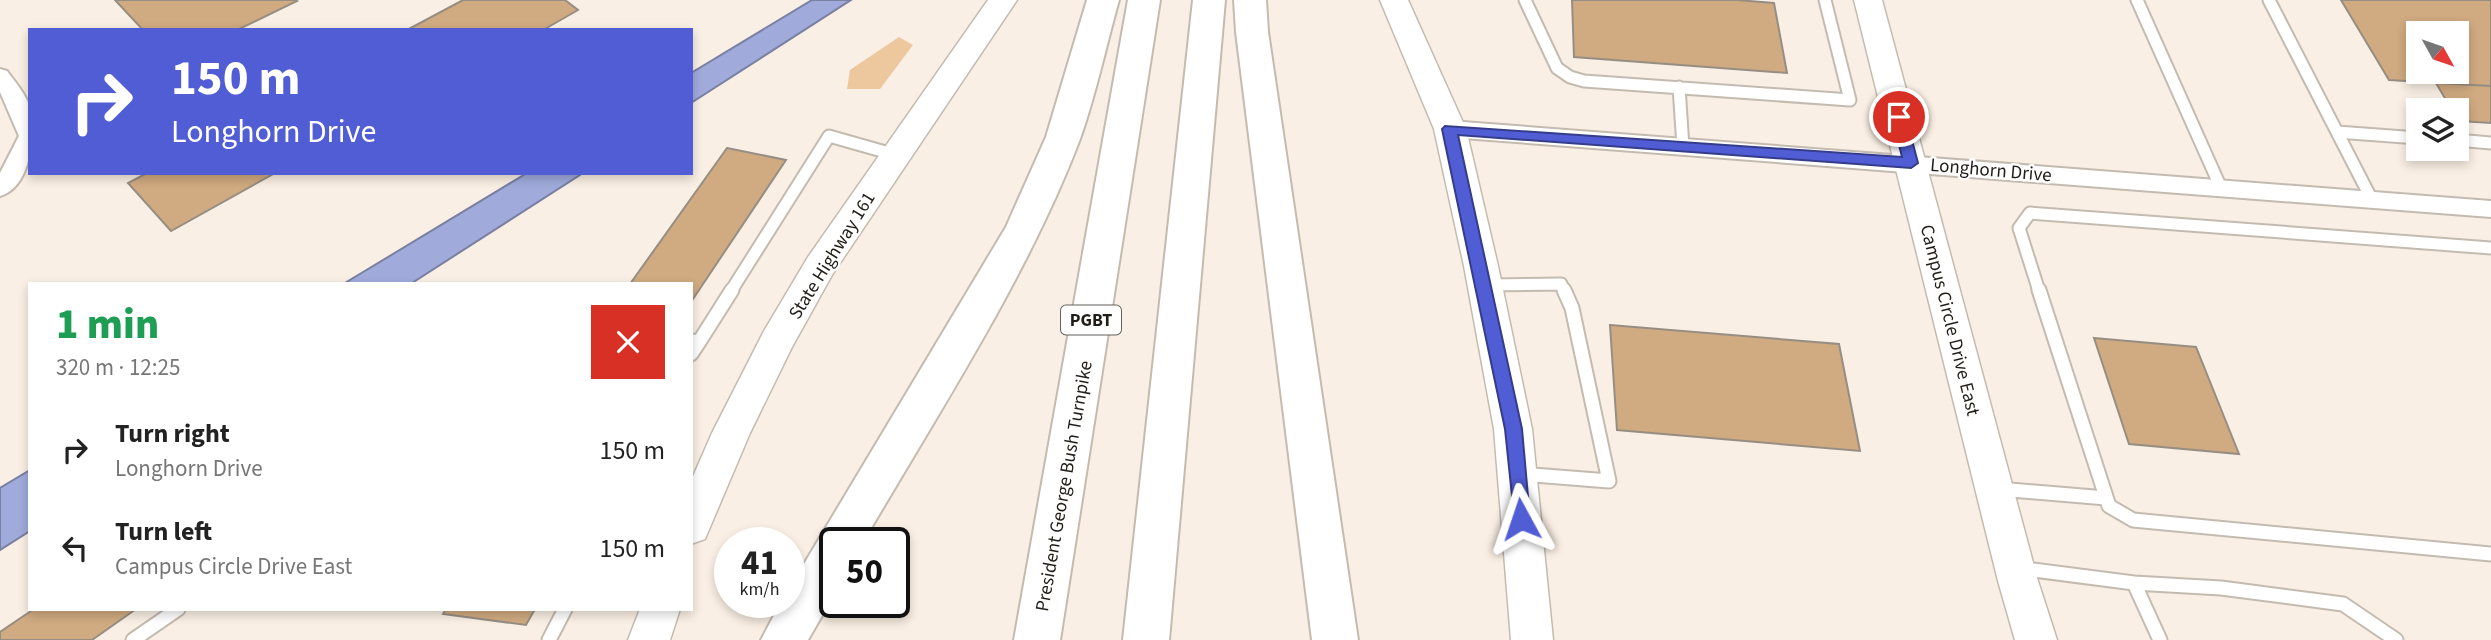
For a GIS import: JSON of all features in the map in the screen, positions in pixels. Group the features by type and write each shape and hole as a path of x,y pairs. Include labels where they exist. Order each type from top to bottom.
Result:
{"highway":[{"path":"849,527 1024,227 1063,137 1103,0"},
{"name":"President George Bush Turnpike","path":"1037,640 1144,0"},
{"path":"1146,640 1209,0"},
{"path":"1250,0 1257,72 1335,640"},
{"path":"784,640 819,579"}],"main road":[{"name":"State Highway 161","path":"693,522 732,433 777,341 820,266 1003,0"},
{"path":"1394,0 1450,129 1484,285 1513,429 1532,640"},
{"name":"Campus Circle Drive East","path":"1868,0 1994,489 2036,640"},
{"path":"649,640 659,611"}],"street":[{"path":"0,76 13,95 28,131"},
{"name":"Longhorn Drive","path":"1450,129 2491,209"},
{"path":"0,188 13,173 28,140"}],"lane":[{"path":"1525,0 1557,68 1570,77 1850,100 1825,0"},
{"path":"2137,0 2221,188"},
{"path":"2269,0 2372,200"},
{"path":"1679,88 1683,147"},
{"path":"2337,132 2406,137"},
{"path":"695,341 829,135 897,155"},
{"path":"2469,141 2491,143"},
{"path":"2491,248 2029,213 2019,228 2109,506 2133,520 2491,554"},
{"path":"1484,285 1561,284 1572,308 1609,481 1517,474"},
{"path":"1994,489 2106,498"},
{"path":"2015,568 2134,583 2221,588 2343,604 2396,640"},
{"path":"2134,583 2160,640"},
{"path":"133,640 175,611"},
{"path":"549,640 564,611"}],"shaded area":[{"path":"899,37 913,45 880,89 847,89 850,70"}],"water":[{"path":"812,0 851,0 693,102 693,72"},
{"path":"524,175 580,175 414,282 347,282"},
{"path":"28,471 28,532 0,550 0,488"}],"building":[{"path":"115,0 297,1 241,28 141,28"},
{"path":"463,0 565,0 578,10 546,28 411,28"},
{"path":"1572,0 1737,0 1774,3 1787,73 1574,57"},
{"path":"2341,0 2491,0 2491,86 2457,84 2469,84 2469,21 2406,21 2406,81 2389,80"},
{"path":"2437,84 2491,86 2491,123 2469,122 2469,98 2445,98"},
{"path":"727,148 786,160 693,299 693,282 631,282"},
{"path":"143,175 271,175 171,231 128,183"},
{"path":"1610,325 1839,344 1860,451 1617,430"},
{"path":"2094,338 2196,347 2239,454 2129,444"},
{"path":"31,611 133,611 92,640 0,640 0,632"},
{"path":"445,611 534,611 526,625 443,614"}],"route":[{"path":"1521,519 1513,429 1450,129 1911,163 1899,117"}]}
